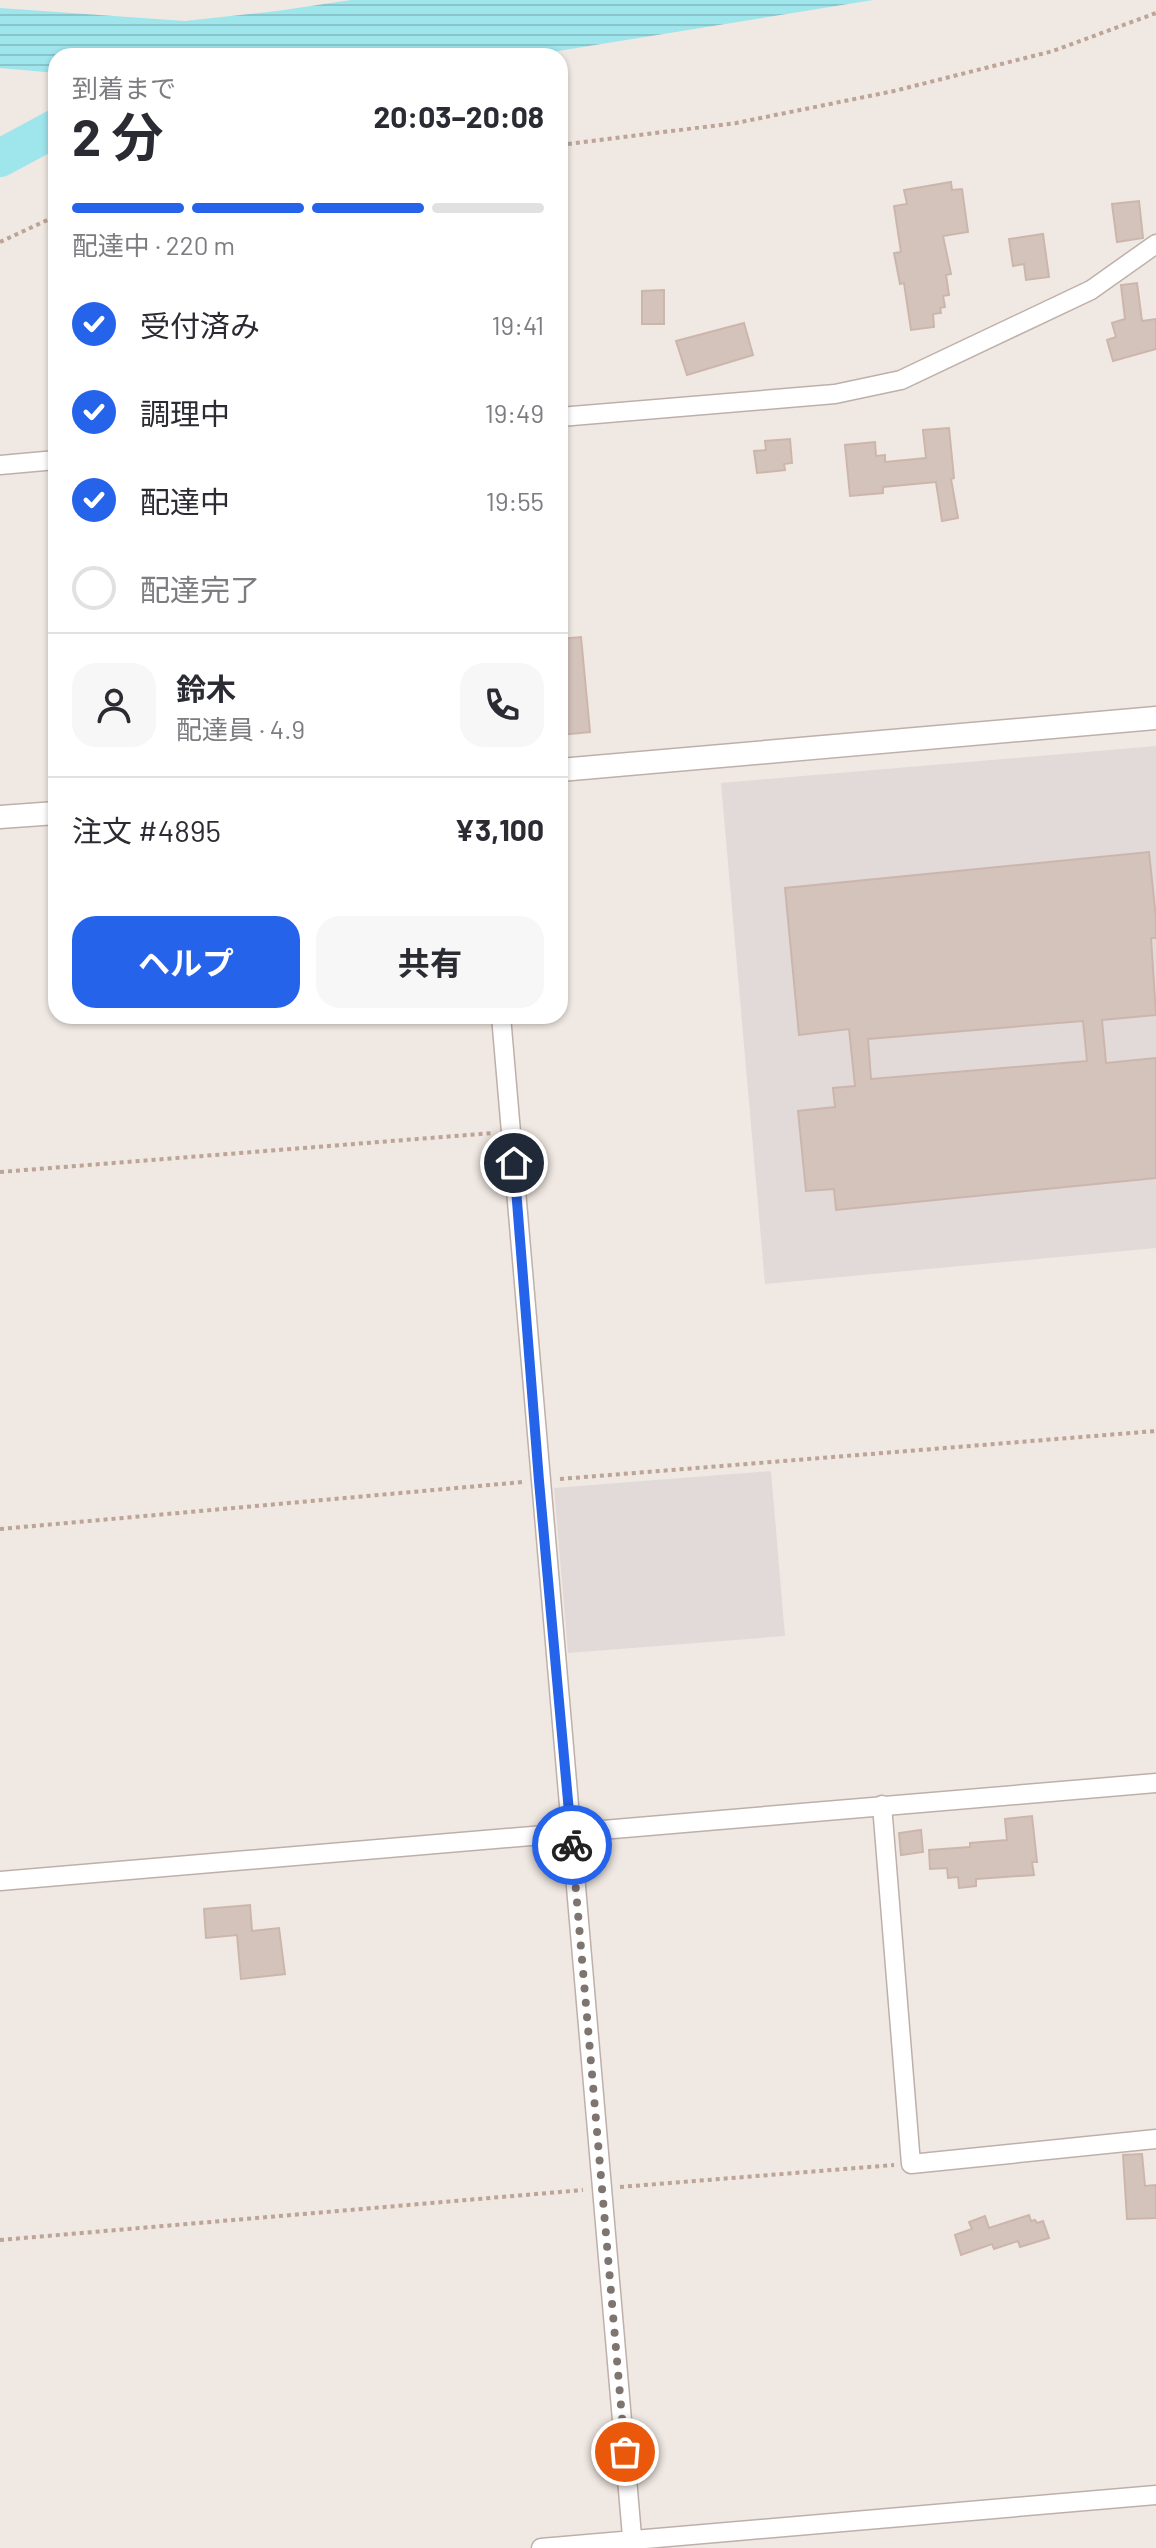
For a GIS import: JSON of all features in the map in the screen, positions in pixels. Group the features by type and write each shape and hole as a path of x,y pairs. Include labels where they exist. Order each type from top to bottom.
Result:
{"street":[{"path":"568,416 835,394 901,380 1091,290 1156,244"},
{"path":"0,465 48,461"},
{"path":"568,769 1156,718"},
{"path":"0,817 48,814"},
{"path":"502,1024 633,2544"},
{"path":"0,1881 1156,1783"},
{"path":"882,1805 911,2164 1156,2139"},
{"path":"541,2548 633,2544 1156,2495"}],"path":[{"path":"568,144 736,123 894,91 1053,51 1156,13"},
{"path":"0,242 48,220"},
{"path":"0,1172 512,1131"},
{"path":"0,1529 1156,1431"},
{"path":"0,2240 911,2164"}],"shaded area":[{"path":"1156,746 1156,1248 765,1284 721,783"},
{"path":"771,1471 785,1636 568,1653 554,1488"}],"water":[{"path":"351,0 873,0 568,49 48,48 48,72 0,68 0,8 185,21"}],"building":[{"path":"951,182 952,190 962,189 968,232 943,236 951,274 946,275 949,295 943,296 945,307 940,308 941,313 933,314 934,327 911,330 904,283 900,284 894,253 901,252 894,206 907,204 904,190"},
{"path":"1139,201 1143,238 1117,242 1112,204"},
{"path":"1043,234 1049,277 1026,280 1024,264 1013,266 1009,239"},
{"path":"1137,283 1142,321 1156,319 1156,349 1113,361 1107,340 1116,337 1112,323 1125,319 1121,285"},
{"path":"664,290 664,324 642,324 642,291"},
{"path":"744,323 753,355 687,375 676,341"},
{"path":"949,428 954,478 951,479 958,518 942,521 936,482 883,487 883,493 850,496 845,445 875,442 876,456 885,455 885,462 926,458 923,430"},
{"path":"790,439 792,463 784,464 785,470 757,473 754,451 766,450 765,441"},
{"path":"581,637 590,732 568,734 568,638"},
{"path":"1149,852 1156,918 1156,938 1151,938 1156,1015 1102,1020 1106,1063 1156,1058 1156,1178 836,1210 834,1189 806,1191 798,1111 835,1107 833,1088 855,1086 849,1029 799,1035 785,888","holes":["1083,1021 1087,1061 871,1079 868,1039"]},
{"path":"1032,1816 1037,1862 1032,1862 1034,1875 976,1879 976,1886 959,1888 958,1877 948,1878 947,1868 930,1869 929,1850 1007,1840 1005,1819"},
{"path":"921,1830 923,1852 901,1855 899,1833"},
{"path":"250,1905 252,1931 279,1928 285,1974 241,1979 237,1935 206,1938 204,1909"},
{"path":"1142,2154 1145,2186 1156,2185 1156,2218 1127,2219 1123,2155"},
{"path":"1029,2215 1031,2221 1043,2221 1049,2238 1020,2247 1018,2241 994,2249 992,2244 961,2255 955,2235 972,2229 969,2222 985,2216 989,2228"}],"waterway":[{"path":"0,158 48,132"}],"way so far":[{"path":"572,1845 625,2452"}],"route":[{"path":"514,1163 572,1845"}]}
